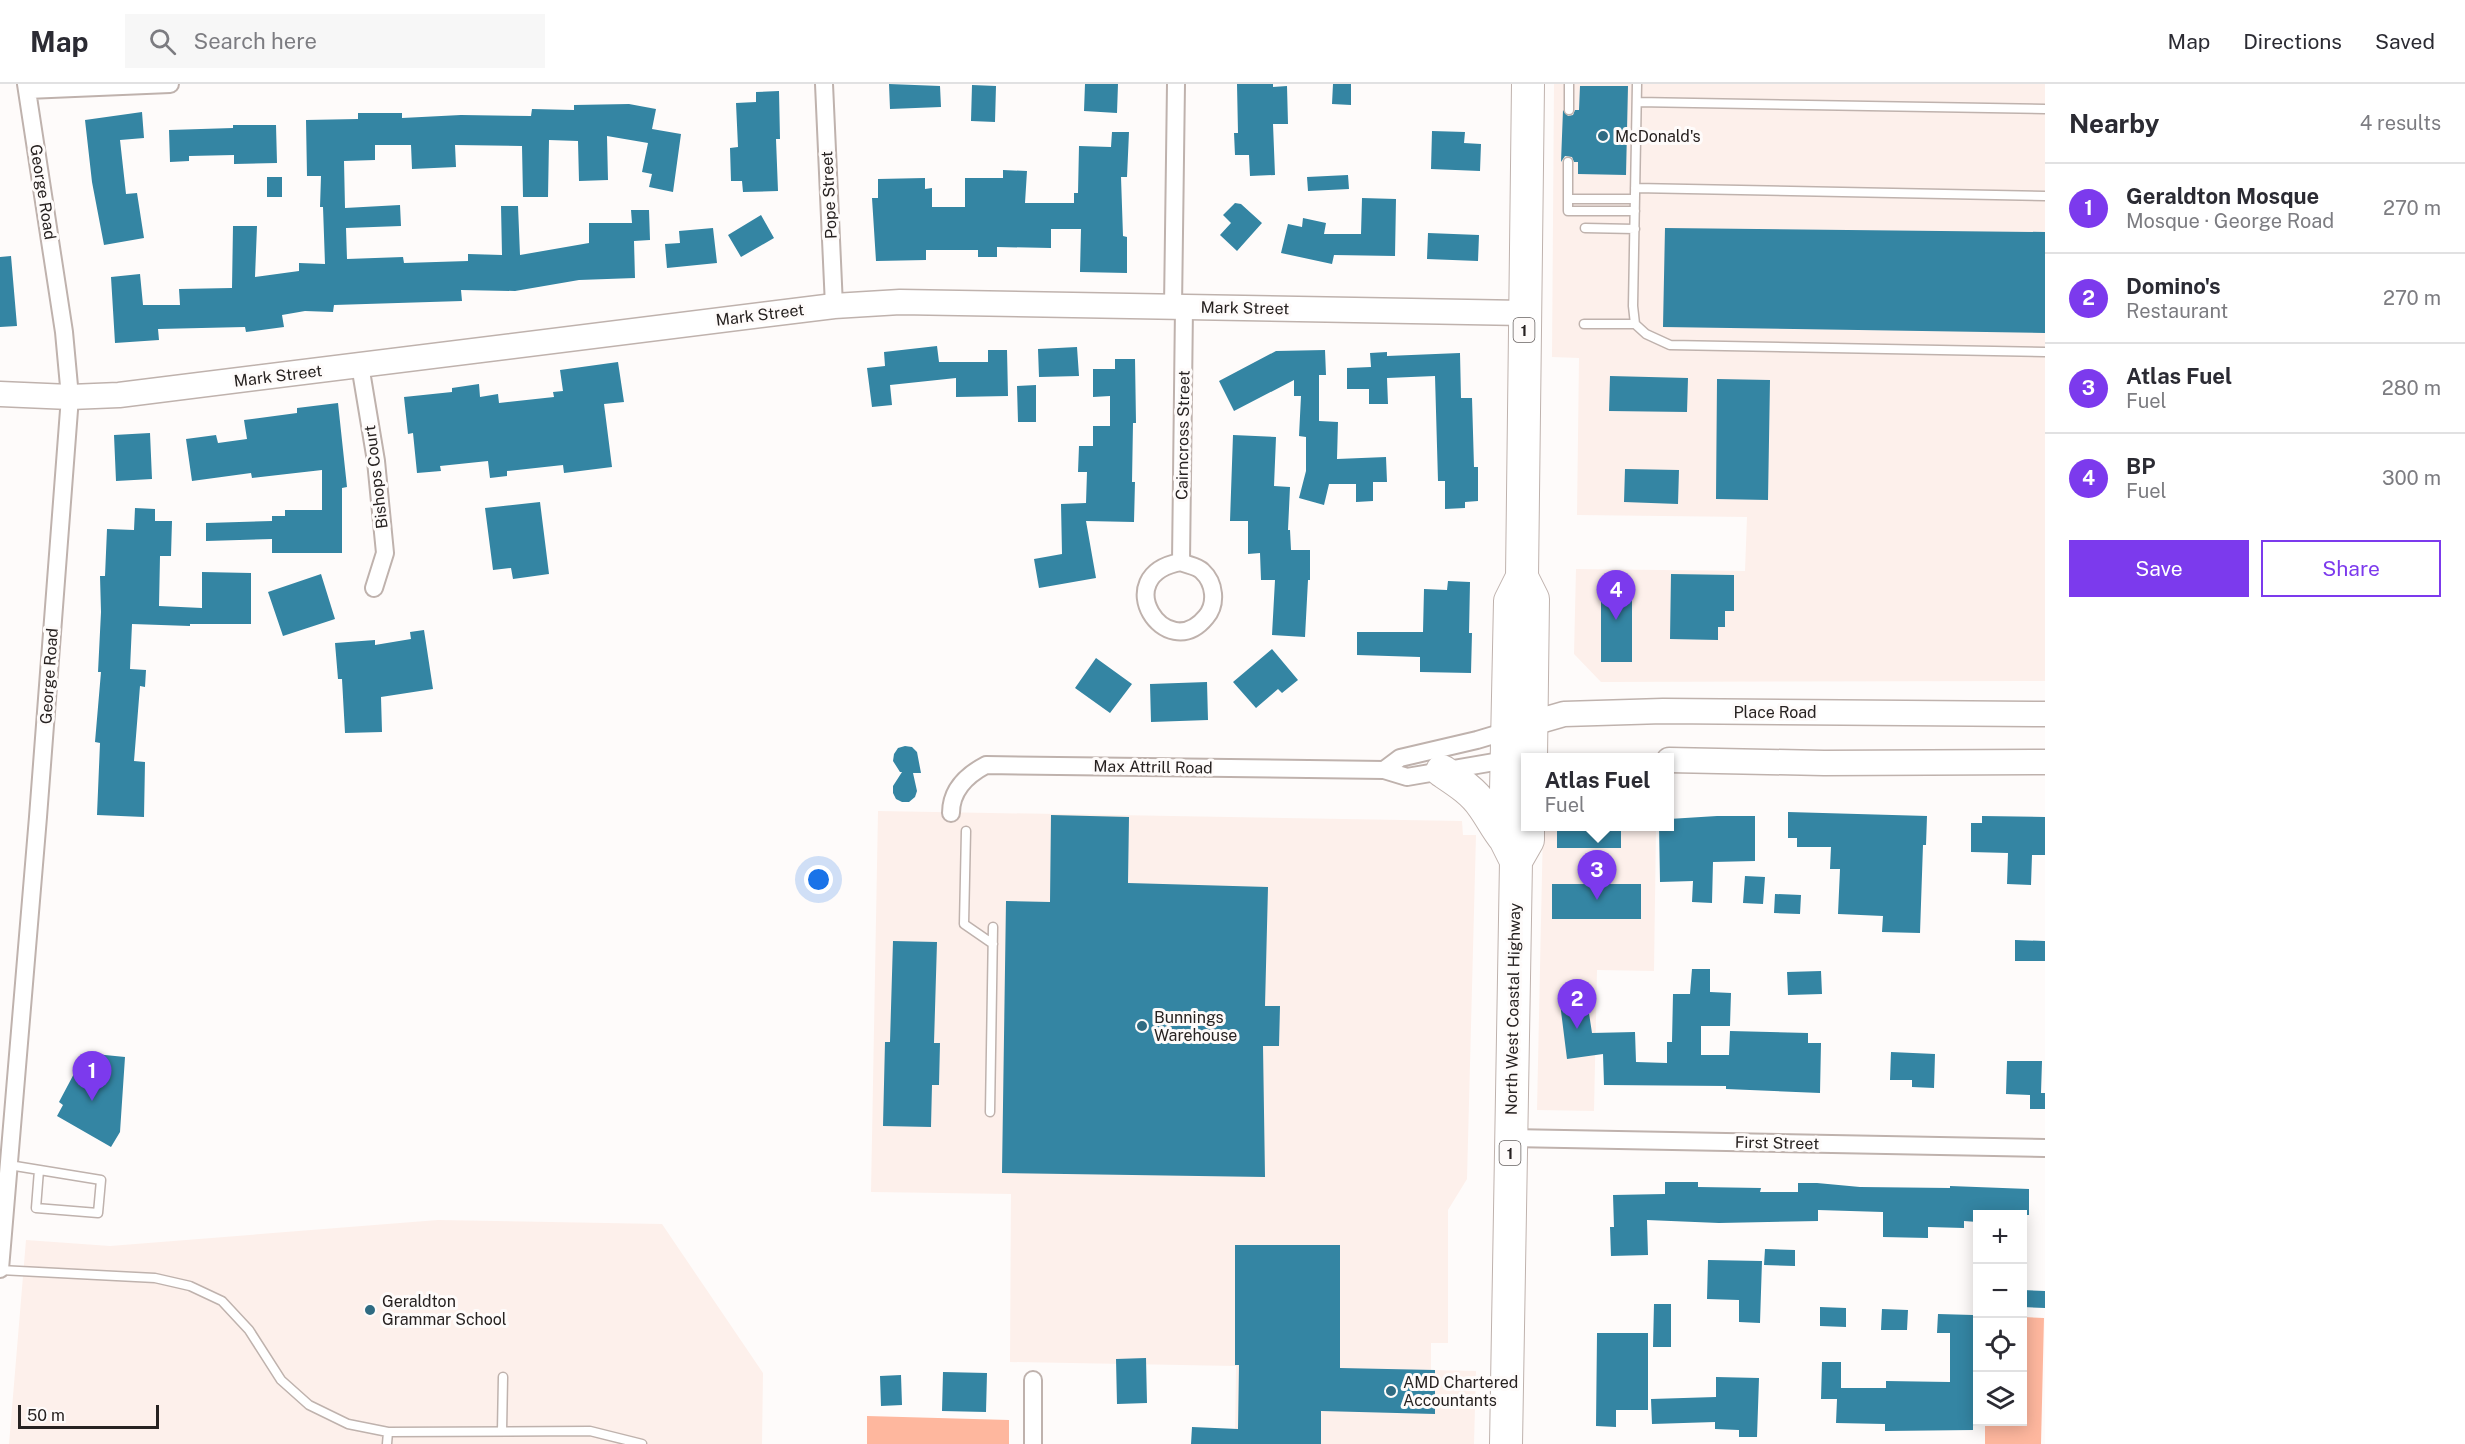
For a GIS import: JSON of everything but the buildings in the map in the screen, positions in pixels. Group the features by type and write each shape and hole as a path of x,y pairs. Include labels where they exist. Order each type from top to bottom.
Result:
{"highway":[{"name":"North West Coastal Highway","path":"1506,1444 1510,1138 1520,746 1533,599 1522,577 1528,84"},
{"path":"1442,771 1463,784 1476,798 1494,826 1517,842"}],"street":[{"path":"27,87 170,84"},
{"name":"Pope Street","path":"824,84 834,306"},
{"name":"Cairncross Street","path":"1176,84 1180,562"},
{"name":"George Road","path":"0,1269 38,829 70,397 64,332 27,87"},
{"name":"Mark Street","path":"0,394 70,397 119,395 834,306 900,302 1524,313"},
{"name":"Bishops Court","path":"360,365 376,461 385,553 374,588"},
{"path":"1180,562 1201,570 1211,583 1214,594 1211,611 1200,624 1187,630 1170,630 1156,622 1148,610 1145,591 1150,578 1166,565 1180,562"},
{"name":"Place Road","path":"1520,746 1564,714 1664,711 2045,714"},
{"name":"Max Attrill Road","path":"1384,770 1400,758 1477,740 1520,746"},
{"name":"Max Attrill Road","path":"951,815 954,795 963,782 986,765 1384,770 1407,777 1442,771 1520,746"},
{"path":"1674,760 1824,763 2045,762"},
{"name":"First Street","path":"1510,1138 2045,1148"},
{"path":"1033,1444 1034,1380"}],"lane":[{"path":"1569,84 1569,110"},
{"path":"1635,324 1637,84"},
{"path":"1637,102 2045,109"},
{"path":"1568,162 1568,211 1635,211"},
{"path":"1635,188 2045,196"},
{"path":"1568,199 1635,199"},
{"path":"1585,228 1635,229"},
{"path":"1584,324 1635,324 1646,334 1670,345 2045,352"},
{"path":"966,831 964,924 993,944"},
{"path":"990,1112 993,927"},
{"path":"9,1165 101,1180 98,1213 36,1208 39,1170"},
{"path":"0,1269 155,1278 190,1286 222,1301 249,1330 281,1380 309,1405 348,1424 388,1432 590,1431 642,1444"},
{"path":"502,1431 503,1377"},
{"path":"387,1444 388,1432"}],"shaded area":[{"path":"1554,84 2045,84 2045,681 1601,682 1574,654 1576,569 1745,571 1747,517 1577,515 1579,358 1552,357"},
{"path":"878,811 1462,821 1463,835 1476,835 1467,1179 1448,1210 1448,1343 1431,1343 1431,1370 1476,1371 1474,1444 1235,1444 1236,1366 1010,1362 1011,1194 871,1192"},
{"path":"1543,831 1656,831 1654,971 1597,970 1594,1111 1537,1110"},
{"name":"Geraldton Grammar School","path":"438,1220 662,1224 763,1373 762,1444 9,1444 26,1240 110,1246"},
{"path":"2027,1317 2044,1318 2041,1444 1985,1444 1985,1426 2027,1426"},
{"path":"867,1416 1009,1420 1009,1444 867,1444"}],"place":[{"name":"McDonald's","path":"1603,136"},
{"name":"BP","path":"1616,620"},
{"name":"Atlas Fuel","path":"1597,900"},
{"name":"Bunnings Warehouse","path":"1142,1026"},
{"name":"Domino's","path":"1577,1029"},
{"name":"Geraldton Mosque","path":"92,1101"},
{"name":"Geraldton Grammar School","path":"370,1310"},
{"name":"AMD Chartered Accountants","path":"1391,1391"}]}
